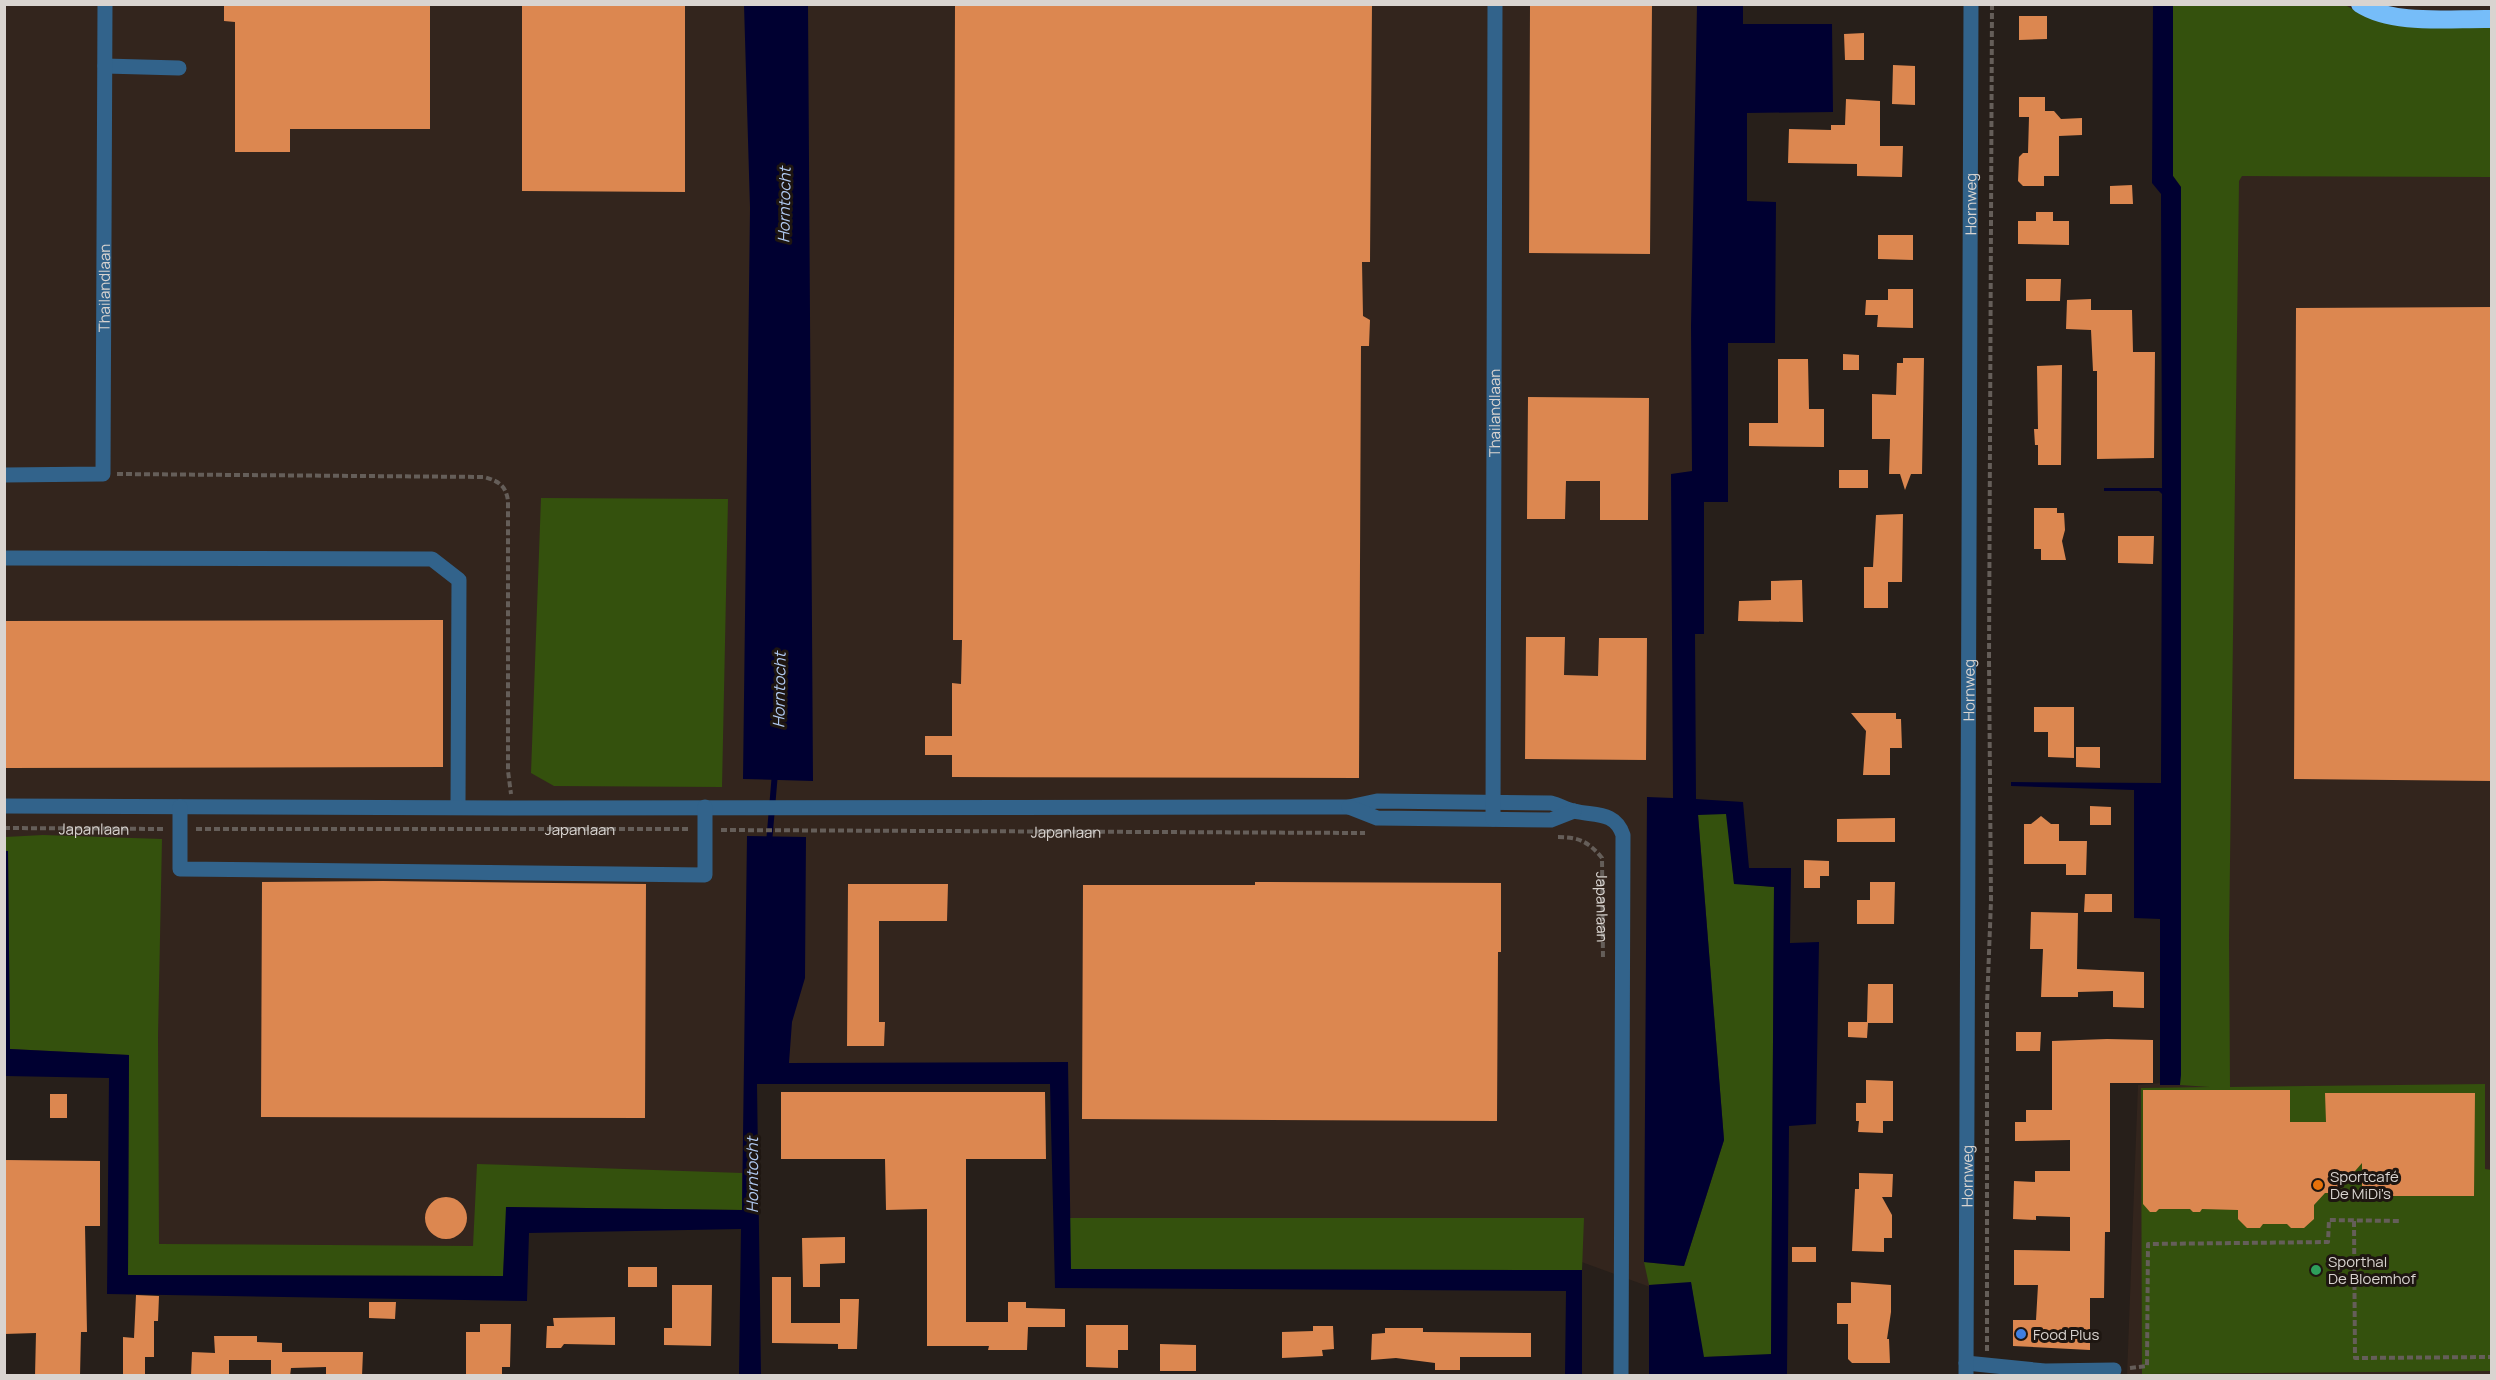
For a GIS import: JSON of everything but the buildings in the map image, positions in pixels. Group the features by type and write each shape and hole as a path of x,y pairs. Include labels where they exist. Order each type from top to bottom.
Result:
{"highway":[{"path":"2360,4 2381,14 2398,17 2492,19"}],"street":[{"name":"Thailandlaan","path":"4,475 103,474 105,4"},
{"name":"Thailandlaan","path":"1493,819 1495,4"},
{"name":"Hornweg","path":"1966,1369 1971,4"},
{"path":"105,66 179,68"},
{"path":"4,558 432,558 459,580 458,807"},
{"name":"Japanlaan","path":"4,806 1349,807 1377,801 1551,803 1574,811 1604,815 1620,826 1623,835 1622,1376"},
{"path":"180,807 180,869 705,875 705,807"},
{"name":"Japanlaan","path":"1349,807 1377,818 1551,820 1574,811"},
{"path":"1966,1369 1987,1365 2045,1371 2114,1370"}],"path":[{"name":"Hornweg","path":"1987,1365 1987,1005 1991,901 1989,648 1992,4"},
{"name":"Japanlaan","path":"4,828 1367,833"},
{"name":"Japanlaan","path":"1556,837 1577,837 1593,847 1602,858 1603,962"},
{"path":"2114,1370 2146,1366 2148,1244 2328,1242 2329,1220 2399,1221"},
{"path":"2354,1221 2355,1358 2492,1357"}],"shaded area":[{"path":"4,5 1717,5 1672,1295 1557,1253 1063,1240 1062,1074 747,1077 746,1219 519,1216 515,1280 121,1286 118,1068 5,1062"},
{"path":"2165,5 2491,5 2491,1375 2127,1376 2138,1085 2162,1083"}],"green space":[{"path":"2173,5 2345,5 2356,11 2491,28 2491,177 2242,176 2239,181 2229,938 2230,1087 2485,1084 2485,1169 2492,1170 2491,1371 2142,1374 2141,1088 2210,1087 2180,1085 2181,187 2173,176"},
{"path":"541,498 728,499 722,787 554,786 531,773"},
{"path":"1698,814 1727,814 1734,883 1774,887 1771,1355 1703,1357 1691,1283 1649,1285 1644,1262 1684,1266 1724,1140"},
{"path":"43,835 162,839 158,1036 159,1244 473,1246 477,1164 742,1173 742,1210 507,1207 503,1276 128,1275 129,1055 10,1049 8,851 5,851 5,837"},
{"path":"1070,1218 1584,1218 1582,1270 1070,1269"}],"water":[{"path":"744,5 808,5 813,781 743,779 750,208"},
{"path":"1697,5 1743,5 1743,24 1832,24 1833,112 1747,113 1747,201 1776,202 1775,343 1728,343 1728,502 1704,502 1704,634 1695,634 1696,799 1743,802 1749,868 1791,868 1790,943 1819,942 1816,1124 1789,1126 1787,1375 1649,1375 1649,1285 1691,1282 1704,1357 1771,1354 1774,887 1734,884 1726,814 1698,815 1724,1140 1684,1266 1644,1262 1647,797 1673,798 1671,474 1692,471 1691,326"},
{"path":"2153,5 2173,5 2173,176 2181,187 2180,1085 2160,1085 2160,919 2134,918 2134,790 2011,786 2011,782 2161,783 2162,494 2159,491 2104,491 2104,488 2162,488 2161,194 2152,183"},
{"path":"747,836 806,837 805,978 792,1022 789,1063 1068,1062 1071,1269 1582,1270 1582,1375 1565,1375 1566,1291 1055,1288 1050,1084 757,1084 761,1375 739,1375 741,1229 529,1233 527,1301 107,1294 109,1078 5,1076 5,851 8,851 10,1049 129,1055 128,1275 503,1276 506,1207 742,1210"}],"waterway":[{"name":"Horntocht","path":"769,843 775,773"}],"place":[{"name":"Sportcafé De MiDi's","path":"2318,1185"},
{"name":"Sporthal De Bloemhof","path":"2316,1270"},
{"name":"Food Plus","path":"2021,1334"}]}
